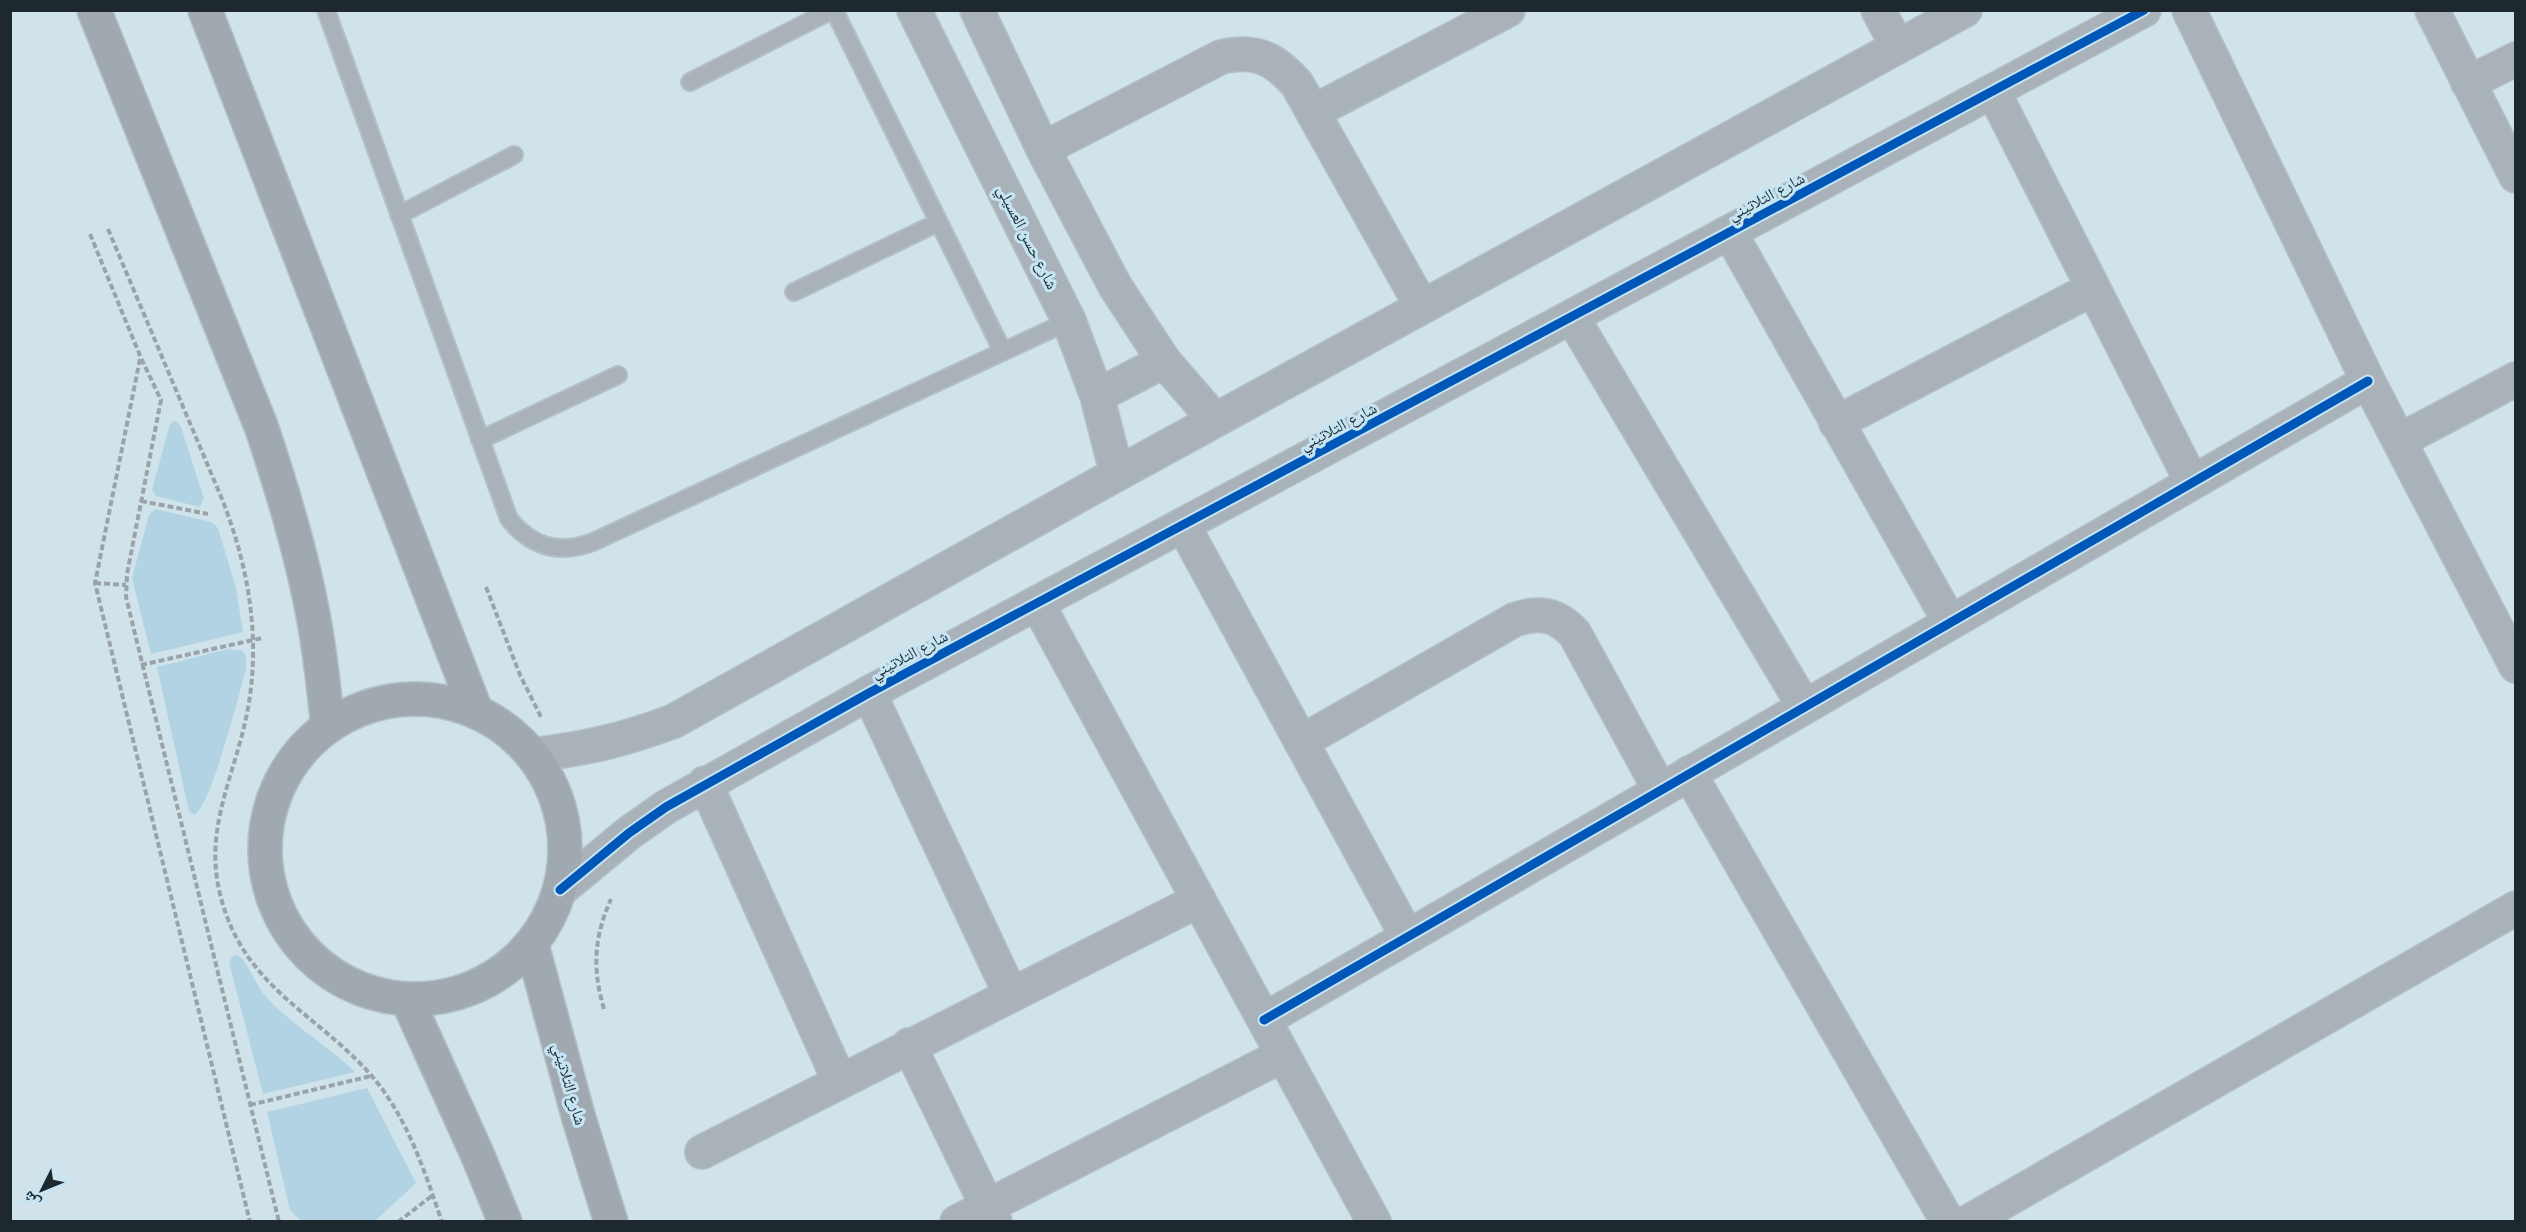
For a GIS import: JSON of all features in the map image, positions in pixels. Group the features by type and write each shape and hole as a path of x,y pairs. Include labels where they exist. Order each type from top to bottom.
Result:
{"main road":[{"path":"94,10 240,372 283,492 301,558 315,626 328,726"},
{"path":"205,10 476,711"},
{"path":"415,698 446,701 476,711 547,753 548,779 559,806 565,834 560,890 549,919 532,945 512,965 489,981 463,992 435,998 407,999 376,994 347,983 321,966 299,945 282,919 271,890 265,860 266,829 273,799 286,771 298,754 328,726 355,711 384,701 415,698"},
{"name":"شارع التلاتيني","path":"532,945 579,1119 611,1221"},
{"path":"407,999 478,1155 505,1221"}],"street":[{"name":"شارع حسن العسيلي","path":"914,10 1069,321 1097,396 1117,474"},
{"path":"976,10 1043,149 1114,286 1164,361 1215,420"},
{"path":"1313,112 1508,10"},
{"path":"1878,10 1898,47"},
{"path":"547,753 580,750 628,739 674,721 1215,420 1965,10"},
{"name":"شارع التلاتيني","path":"560,890 609,849 666,807 705,783 2144,10"},
{"path":"2189,10 2368,381 2516,666"},
{"path":"2433,10 2516,176"},
{"path":"1043,149 1205,64 1238,53 1256,54 1285,70 1297,84 1422,307"},
{"path":"2468,83 2516,58"},
{"path":"1993,92 2192,482"},
{"path":"1730,233 1950,622"},
{"path":"1836,423 2092,289"},
{"path":"1572,317 1804,706"},
{"path":"1097,396 1164,361"},
{"path":"2399,441 2516,379"},
{"path":"1264,1020 2368,381"},
{"path":"1183,525 1407,936"},
{"path":"1037,603 1374,1221"},
{"path":"1301,742 1514,620 1527,615 1541,614 1554,617 1566,624 1575,634 1660,790"},
{"path":"869,693 1011,995"},
{"path":"1689,773 1948,1221"},
{"path":"705,783 840,1082"},
{"path":"702,1152 909,1045 1199,900"},
{"path":"1968,1221 2516,908"},
{"path":"909,1045 991,1214"},
{"path":"957,1221 991,1214 1283,1055"}],"lane":[{"path":"326,10 509,519 532,541 562,550 578,548 1069,321"},
{"path":"690,82 833,10 1003,352"},
{"path":"399,215 514,155"},
{"path":"794,292 939,222"},
{"path":"480,440 618,375"}],"path":[{"path":"108,229 235,533 246,577 253,640 248,707 217,820 214,846 220,896 227,921 252,965 269,984 330,1035 372,1076 391,1101 411,1139 442,1221"},
{"path":"90,234 141,358 161,400 126,585 128,610 277,1221"},
{"path":"141,358 94,583 250,1221"},
{"path":"141,501 208,514"},
{"path":"94,583 126,585"},
{"path":"486,587 547,753"},
{"path":"141,665 262,638"},
{"path":"604,1009 597,987 596,941 602,919 624,879 609,849"},
{"path":"249,1106 372,1076"},
{"path":"391,1101 398,1097"},
{"path":"398,1221 433,1195"}],"shaded area":[{"path":"173,421 181,427 204,499 200,507 156,496 152,490 169,427"},
{"path":"155,509 211,522 218,528 236,588 243,632 151,654 132,578 149,515"},
{"path":"228,649 243,651 246,657 246,669 216,772 201,808 194,815 189,811 157,667"},
{"path":"238,955 246,964 262,992 276,1007 355,1072 263,1094 229,962 233,956"},
{"path":"367,1088 416,1183 375,1221 301,1221 290,1210 267,1112"}],"cycle path":[{"path":"560,890 629,833 666,807 869,693 2144,10"},
{"path":"1264,1020 2368,381"}]}
